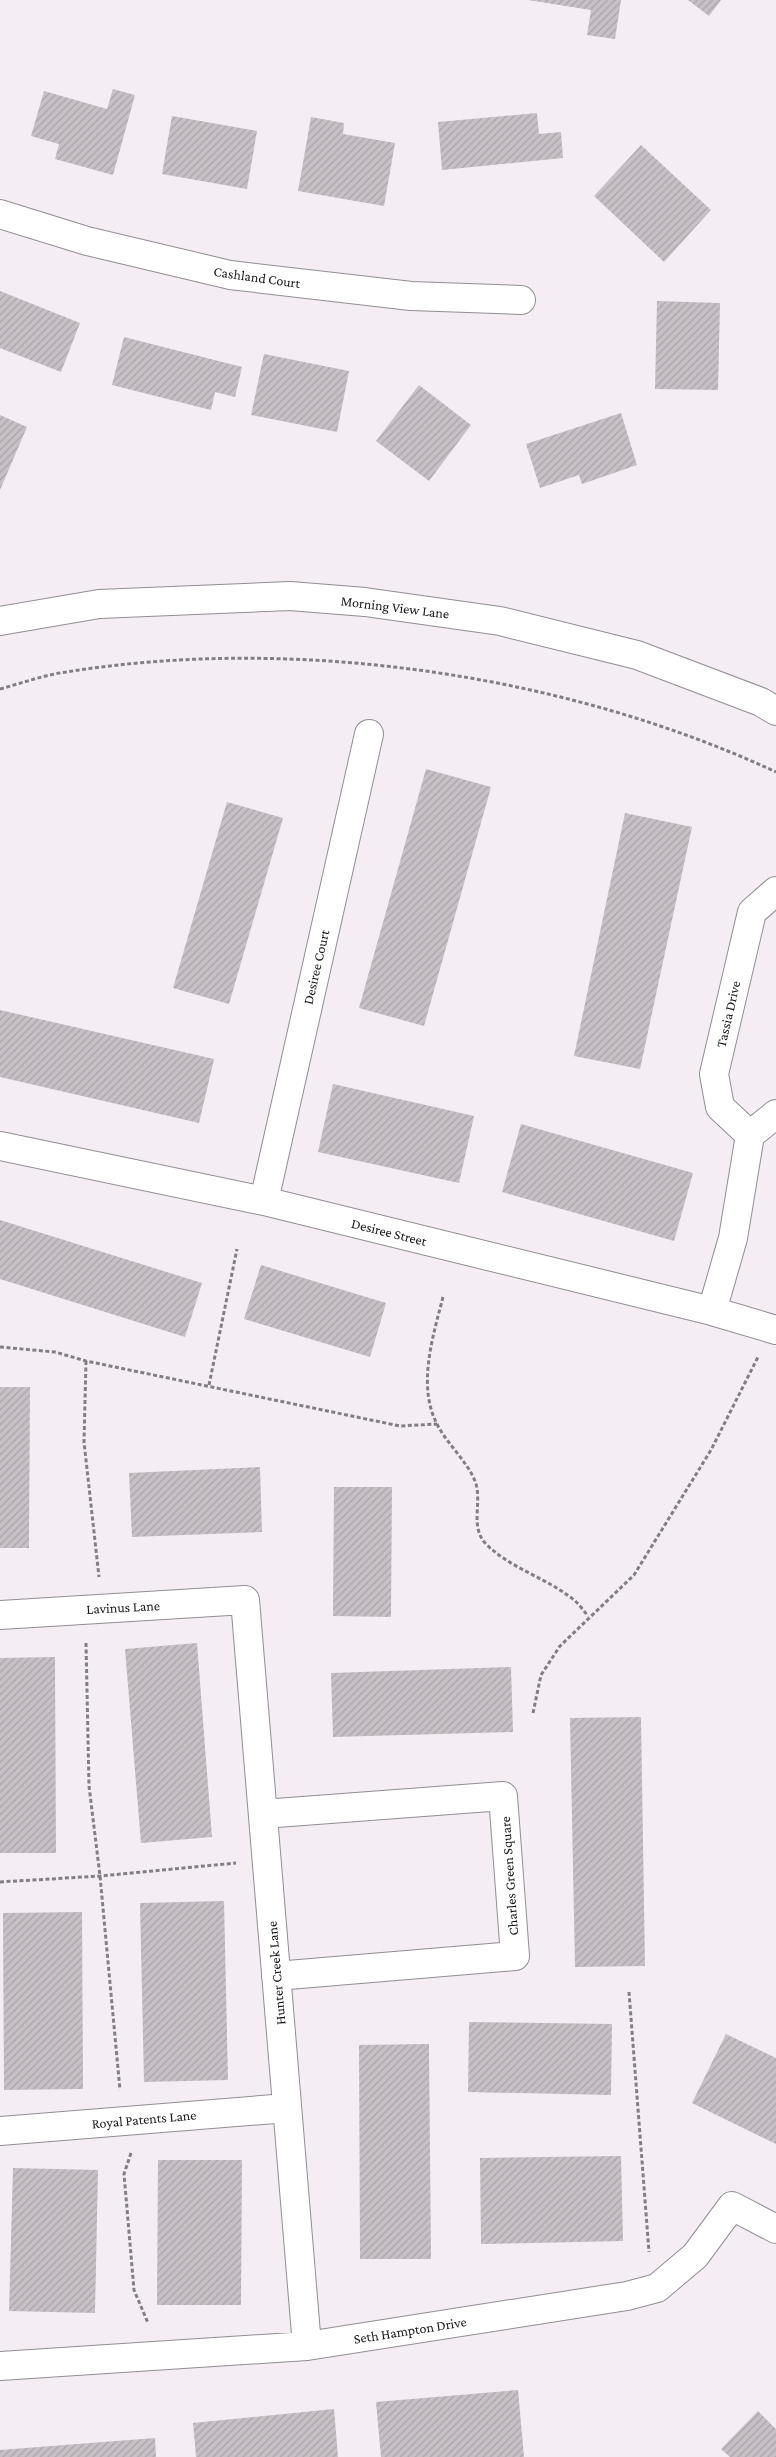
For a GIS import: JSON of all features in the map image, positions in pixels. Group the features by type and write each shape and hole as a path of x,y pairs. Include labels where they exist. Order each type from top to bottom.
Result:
{"street":[{"name":"Cashland Court","path":"0,214 87,241 230,275 411,296 521,300"},
{"name":"Morning View Lane","path":"0,621 98,604 290,596 365,602 500,621 637,655 761,702 776,711"},
{"name":"Desiree Court","path":"264,1201 369,734"},
{"name":"Tassia Drive","path":"750,1135 720,1107 714,1074 752,912 776,892"},
{"path":"712,1311 733,1238 750,1135 776,1114"},
{"name":"Desiree Street","path":"0,1146 264,1201 712,1311 776,1330"},
{"name":"Lavinus Lane","path":"0,1615 246,1600"},
{"name":"Hunter Creek Lane","path":"246,1600 307,2346"},
{"name":"Charles Green Square","path":"263,1814 503,1796 515,1956 276,1976"},
{"name":"Royal Patents Lane","path":"0,2131 287,2108"},
{"name":"Seth Hampton Drive","path":"0,2366 307,2346 627,2296 657,2288 695,2256 732,2206 776,2228"}],"path":[{"path":"0,688 64,672 151,662 219,658 298,660 405,667 496,682 589,706 676,732 735,753 776,772"},
{"path":"208,1385 237,1249"},
{"path":"443,1297 431,1346 428,1376 431,1404 436,1424 476,1482 478,1531 486,1543 515,1565 572,1597 588,1616"},
{"path":"0,1347 55,1352 86,1361 400,1426 436,1424"},
{"path":"533,1713 541,1675 560,1646 588,1616 634,1575 711,1450 760,1352"},
{"path":"86,1361 84,1442 99,1578"},
{"path":"86,1640 89,1786 100,1876 120,2093"},
{"path":"0,1882 100,1876 267,1860"},
{"path":"629,1992 649,2258"},
{"path":"132,2150 124,2174 134,2290 148,2323"}],"building":[{"path":"528,0 621,0 615,39 587,35 591,10"},
{"path":"688,0 721,0 709,16"},
{"path":"113,89 135,95 113,175 55,159 59,144 31,136 44,91 107,109"},
{"path":"537,113 539,134 561,132 563,158 442,170 438,122"},
{"path":"172,116 257,131 247,189 162,174"},
{"path":"311,117 344,123 343,134 395,143 384,206 298,191"},
{"path":"641,145 711,210 664,262 594,196"},
{"path":"0,291 80,323 61,372 0,348"},
{"path":"657,301 720,303 718,390 655,389"},
{"path":"124,337 242,367 235,397 215,392 211,410 112,385"},
{"path":"264,354 349,371 337,432 251,415"},
{"path":"419,385 471,425 429,481 376,441"},
{"path":"621,413 637,465 582,484 579,475 540,488 526,444"},
{"path":"0,415 27,427 0,490"},
{"path":"426,769 491,787 424,1026 359,1008"},
{"path":"227,802 283,818 229,1004 173,988"},
{"path":"625,813 692,827 640,1069 574,1056"},
{"path":"0,1010 214,1059 199,1123 0,1077"},
{"path":"333,1084 474,1116 459,1183 318,1152"},
{"path":"521,1124 693,1173 674,1241 502,1192"},
{"path":"0,1220 202,1283 185,1337 0,1279"},
{"path":"261,1265 386,1303 370,1357 244,1319"},
{"path":"0,1387 30,1387 29,1548 0,1548"},
{"path":"260,1467 262,1532 132,1537 129,1473"},
{"path":"334,1487 392,1487 391,1617 333,1616"},
{"path":"197,1643 212,1837 141,1843 125,1649"},
{"path":"55,1657 56,1853 0,1853 0,1658"},
{"path":"511,1667 513,1732 333,1737 331,1673"},
{"path":"641,1717 645,1966 575,1967 570,1718"},
{"path":"224,1901 228,2080 144,2082 140,1903"},
{"path":"82,1912 83,2089 4,2090 3,1913"},
{"path":"469,2022 612,2024 611,2095 468,2092"},
{"path":"726,2034 776,2058 776,2144 692,2103"},
{"path":"429,2044 431,2259 360,2259 359,2045"},
{"path":"621,2156 623,2241 481,2244 480,2158"},
{"path":"158,2160 242,2160 241,2305 157,2305"},
{"path":"13,2168 98,2170 95,2313 9,2311"},
{"path":"518,2390 524,2457 381,2457 376,2402"},
{"path":"334,2409 338,2457 196,2457 193,2423"},
{"path":"758,2411 776,2429 776,2457 730,2457 721,2449"},
{"path":"155,2438 156,2457 0,2457 0,2450"}]}
